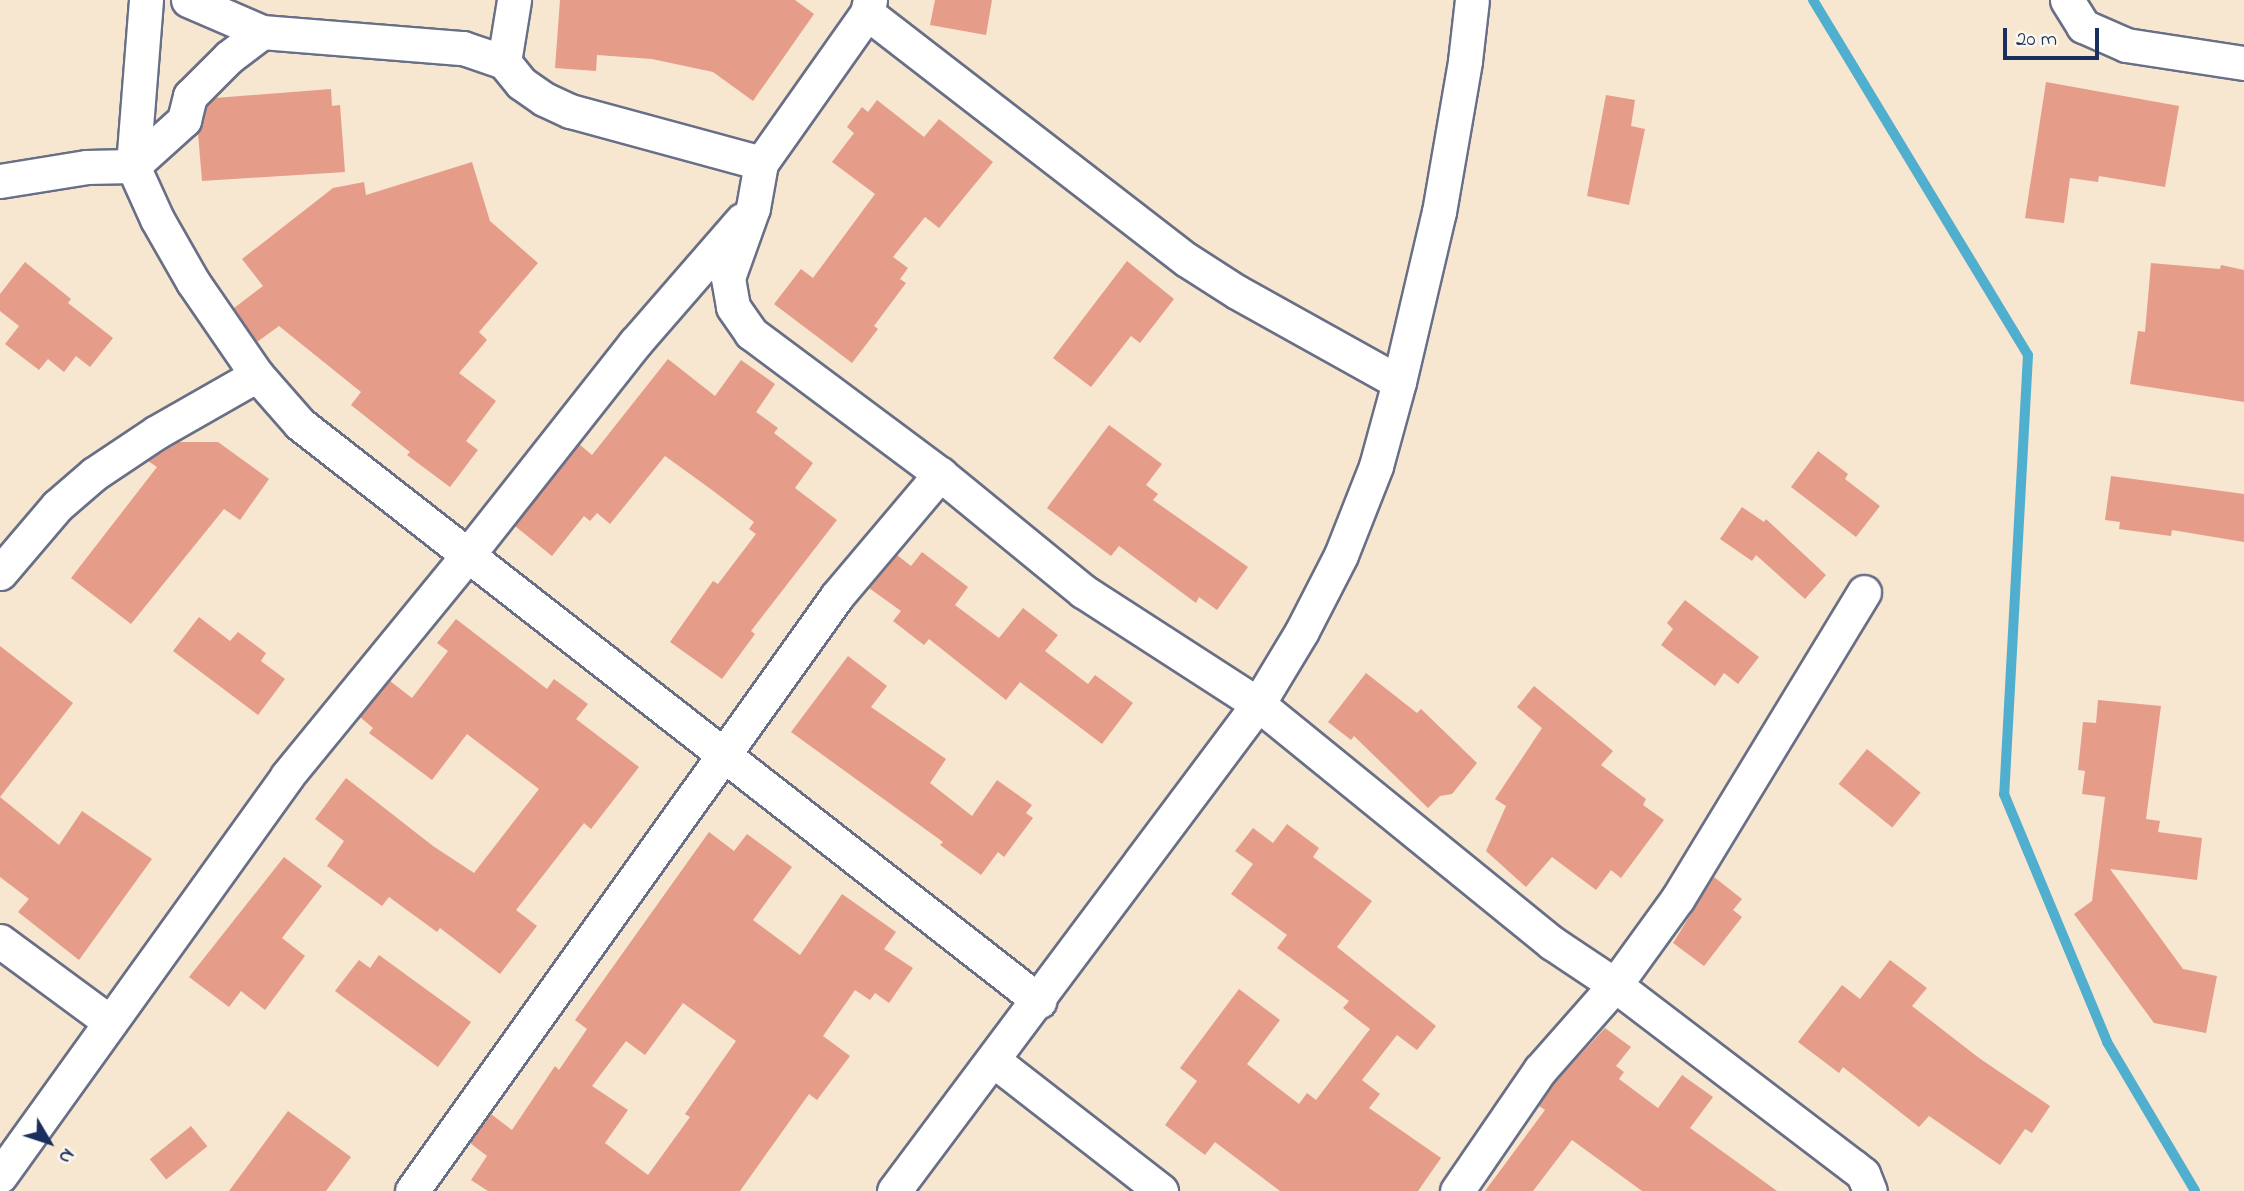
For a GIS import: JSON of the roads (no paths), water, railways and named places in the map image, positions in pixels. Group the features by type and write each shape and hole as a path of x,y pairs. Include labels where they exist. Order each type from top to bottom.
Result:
{"street":[{"path":"146,0 133,166 157,219 193,282 257,375 300,424 466,557 723,753 1039,1000"},
{"path":"188,0 262,32 463,48 504,62 521,83 544,99 570,111 761,163"},
{"path":"504,62 514,0"},
{"path":"894,1191 1258,704 1302,631 1341,555 1376,466 1399,382 1439,212 1465,61 1472,0"},
{"path":"2067,0 2082,26 2126,45 2244,63"},
{"path":"1399,382 1237,292 1187,260 868,6 761,163 753,208 728,278 733,307 751,334 940,474 1083,591 1258,704 1552,943 1615,985 1853,1166 1863,1174 1870,1191"},
{"path":"0,181 86,167 133,166 184,120 190,96 229,57 262,32"},
{"path":"0,1175 287,776 466,557 635,343 753,208"},
{"path":"0,573 57,506 94,474 157,432 257,375"},
{"path":"412,1191 837,596 940,474"},
{"path":"1457,1191 1540,1070 1615,985 1678,898 1864,592"},
{"path":"0,941 110,1022"},
{"path":"993,1060 1161,1191"}],"waterway":[{"path":"1813,0 2028,355 2004,794 2107,1042 2195,1191"}]}
